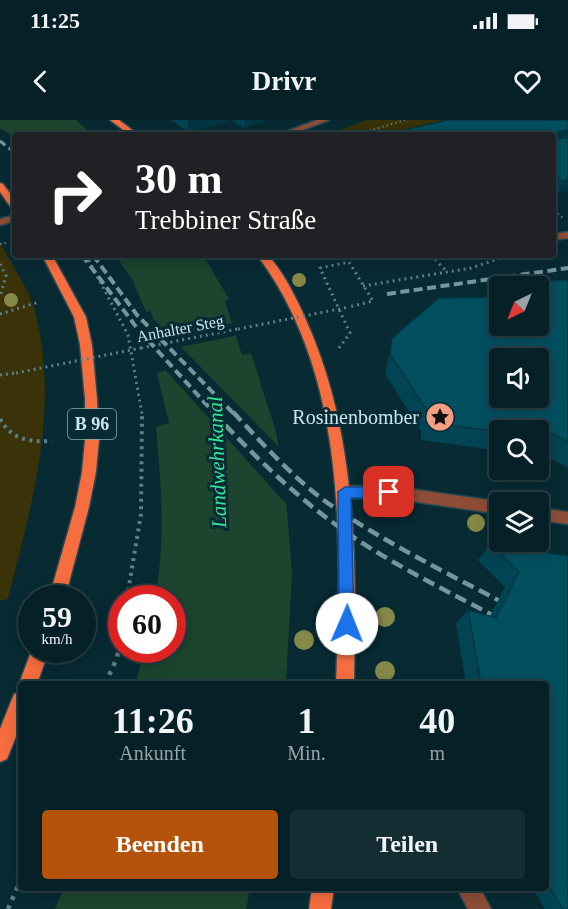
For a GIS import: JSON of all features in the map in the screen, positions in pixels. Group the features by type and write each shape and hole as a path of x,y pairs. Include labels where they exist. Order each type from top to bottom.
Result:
{"main road":[{"path":"114,120 131,132"},
{"path":"0,186 12,203"},
{"name":"B 96","path":"49,258 80,317 86,345 91,410 89,472 61,585"},
{"path":"264,258 288,292 312,343 331,410 345,492 348,584 345,681"},
{"path":"29,681 35,663"},
{"path":"0,752 18,708"},
{"path":"320,909 323,891"}],"street":[{"path":"290,132 325,120"},
{"path":"345,492 389,492 489,506"},
{"path":"549,515 568,518"},
{"path":"470,891 480,909"}],"path":[{"path":"365,132 394,120"},
{"path":"365,132 405,120"},
{"path":"0,244 6,243"},
{"path":"88,258 128,335 143,420 141,514 129,585"},
{"path":"434,258 446,272"},
{"path":"339,348 350,333 320,268 349,262 363,286 471,268 498,259 510,258"},
{"path":"0,264 6,276 0,297"},
{"name":"Anhalter Steg","path":"0,375 373,301 363,286"},
{"path":"0,314 39,302"},
{"path":"0,419 5,431 17,439 30,442 52,441"},
{"path":"106,681 115,663"},
{"path":"8,909 18,886"}],"shaded area":[{"path":"367,120 476,120 439,132 334,132"},
{"path":"0,243 23,283 34,308 42,344 45,381 44,418 34,491 8,599 0,601"}],"water":[{"path":"0,120 76,120 90,132 12,132 12,136 0,128"},
{"name":"Landwehrkanal","path":"117,258 205,258 229,299 225,301 242,355 251,353 276,432 284,475 292,573 286,681 136,681 141,663 186,663 186,585 157,585 161,533 161,492 156,427 169,423 157,373 165,371 151,311 146,312 132,279"},
{"path":"63,891 249,891 246,909 55,909"}],"pier":[{"path":"146,312 170,335 235,323 239,335 181,347 282,450 287,475 288,506 161,365 148,314 143,313"}],"building":[{"path":"448,120 568,120 568,130 557,132 557,139 568,137 568,180 563,181 556,176 556,132 396,132"},
{"path":"568,280 568,442 549,433 549,420 489,420 489,430 428,422 428,412 390,354 392,339 439,298 489,297 489,336 549,336 549,281"},
{"path":"498,552 542,552 568,556 568,909 563,909 549,887 549,681 480,681 468,610 496,618 519,572"}],"railway":[{"path":"0,141 12,151"},
{"path":"84,258 137,328 215,414"},
{"path":"95,258 137,315 234,414"},
{"path":"387,294 568,268"},
{"path":"213,412 276,476 346,532 404,568 505,622"},
{"path":"233,412 291,472 329,504 396,546 513,608"}],"place":[{"name":"Rosinenbomber","path":"440,417"}],"route":[{"path":"347,624 345,492 389,492"}]}
